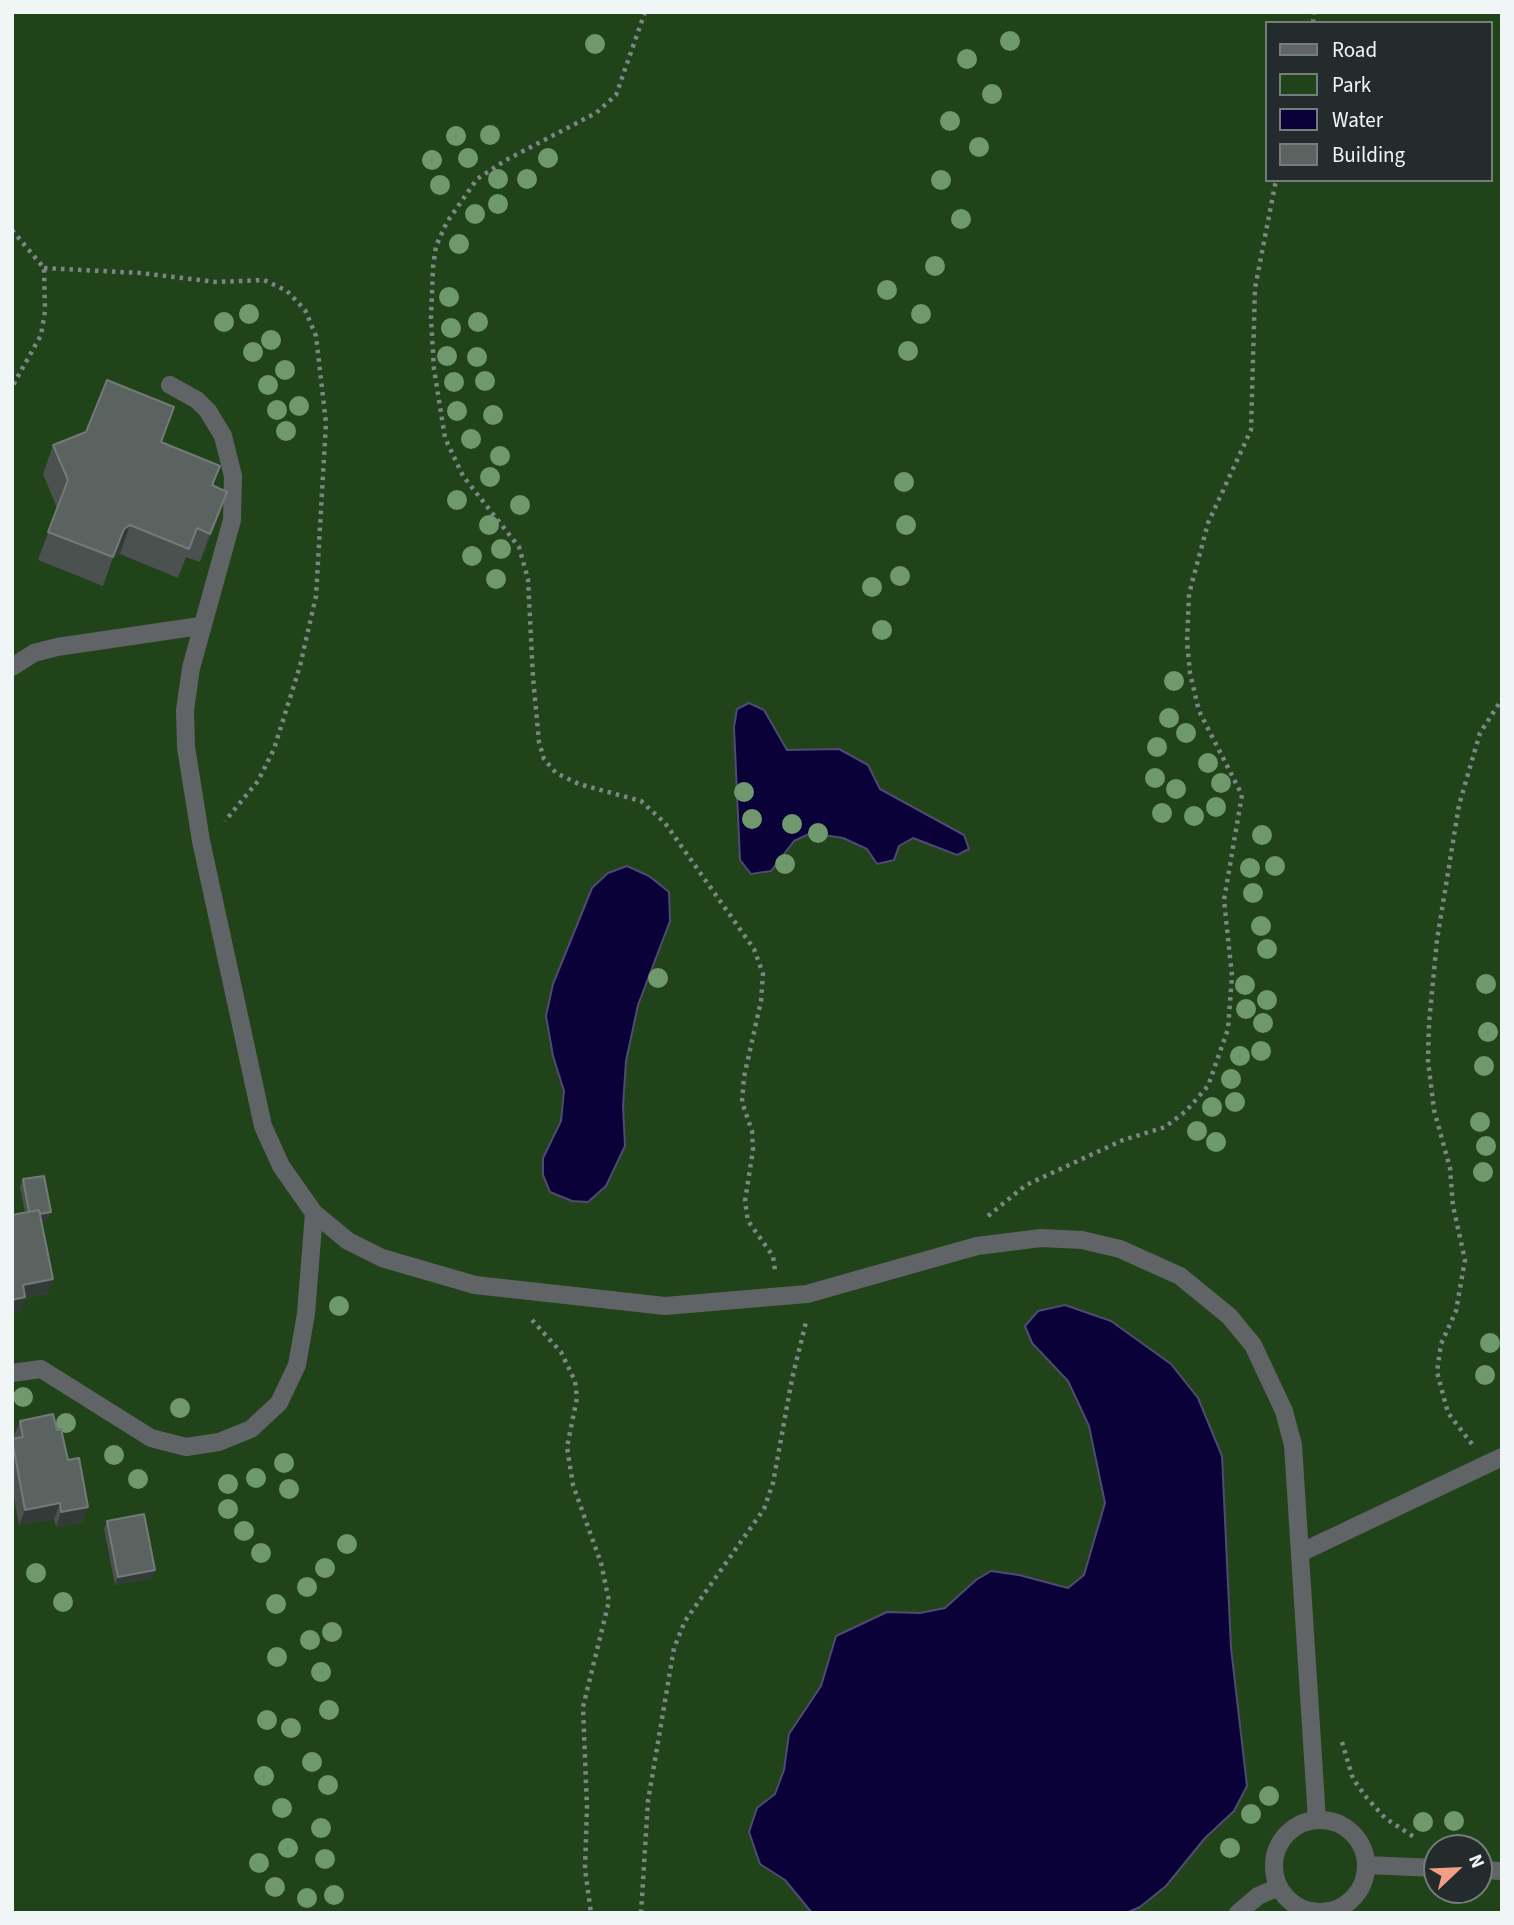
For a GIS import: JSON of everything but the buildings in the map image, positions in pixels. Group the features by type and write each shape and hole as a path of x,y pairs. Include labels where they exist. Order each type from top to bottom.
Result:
{"lane":[{"path":"170,385 208,411 223,436 233,476 232,520 201,626 185,710 186,747 201,841 263,1126 281,1166 314,1213 348,1241 382,1258 475,1285 665,1306 777,1297 826,1289 977,1246 1041,1237 1082,1240 1121,1249 1180,1276 1229,1316 1253,1345 1270,1378 1293,1445 1302,1552 1317,1820"},
{"path":"12,667 34,653 57,647 201,626"},
{"path":"12,1373 41,1369 151,1438 186,1447 219,1442 251,1429 279,1403 296,1365 306,1314 314,1213"},
{"path":"1302,1552 1494,1461"},
{"path":"1317,1820 1345,1828 1356,1838 1366,1865 1359,1891 1339,1908 1325,1912 1298,1907 1279,1887 1274,1872 1280,1843 1302,1824 1317,1820"},
{"path":"1366,1865 1423,1867"},
{"path":"1238,1913 1258,1896 1279,1887"}],"path":[{"path":"645,12 616,95 596,113 506,160 477,179 447,222 436,246 433,267 431,318 434,369 445,438 463,476 519,547 525,568 538,742 544,759 556,773 579,784 641,801 665,823 754,949 763,974 761,1001 744,1077 743,1102 752,1131 753,1150 745,1201 748,1221 773,1256 777,1297"},
{"path":"985,1218 1026,1185 1123,1140 1165,1127 1186,1111 1208,1086 1228,1029 1231,976 1224,900 1242,795 1199,711 1190,673 1187,642 1189,594 1208,523 1251,429 1255,288 1276,182"},
{"path":"12,230 44,268 45,311 41,335 12,387"},
{"path":"1494,1461 1448,1413 1437,1372 1441,1344 1456,1311 1465,1260 1453,1206 1450,1168 1434,1110 1428,1060 1437,940 1460,805 1480,733 1502,699"},
{"path":"500,1288 561,1352 575,1381 577,1398 567,1447 573,1485 601,1563 609,1601 583,1707 587,1808 585,1870 591,1913"},
{"path":"641,1913 648,1801 674,1648 685,1621 765,1509 773,1483 805,1324 826,1289"},
{"path":"1312,1737 1340,1736 1347,1765 1367,1798 1385,1818 1418,1840"}],"green space":[{"path":"12,12 1502,12 1502,1913 12,1913"}],"water":[{"path":"749,703 764,710 787,750 839,749 868,765 880,789 964,835 969,849 957,855 913,838 899,846 894,860 877,864 867,849 843,838 811,833 794,841 771,871 751,874 740,860 734,727 737,709"},
{"path":"627,866 649,876 669,892 670,921 638,1005 626,1061 623,1106 625,1146 606,1186 588,1202 572,1201 550,1192 543,1175 543,1158 561,1121 564,1091 553,1056 546,1016 553,984 592,888 608,873"},
{"path":"1065,1305 1111,1321 1171,1364 1198,1398 1222,1456 1231,1648 1247,1786 1234,1811 1205,1838 1166,1886 1140,1907 1126,1913 812,1913 785,1880 760,1864 749,1832 757,1808 775,1794 784,1770 789,1734 821,1686 836,1636 887,1612 920,1613 945,1608 976,1580 991,1571 1019,1575 1068,1588 1084,1575 1105,1503 1089,1426 1068,1381 1032,1343 1025,1326 1038,1311"}]}
